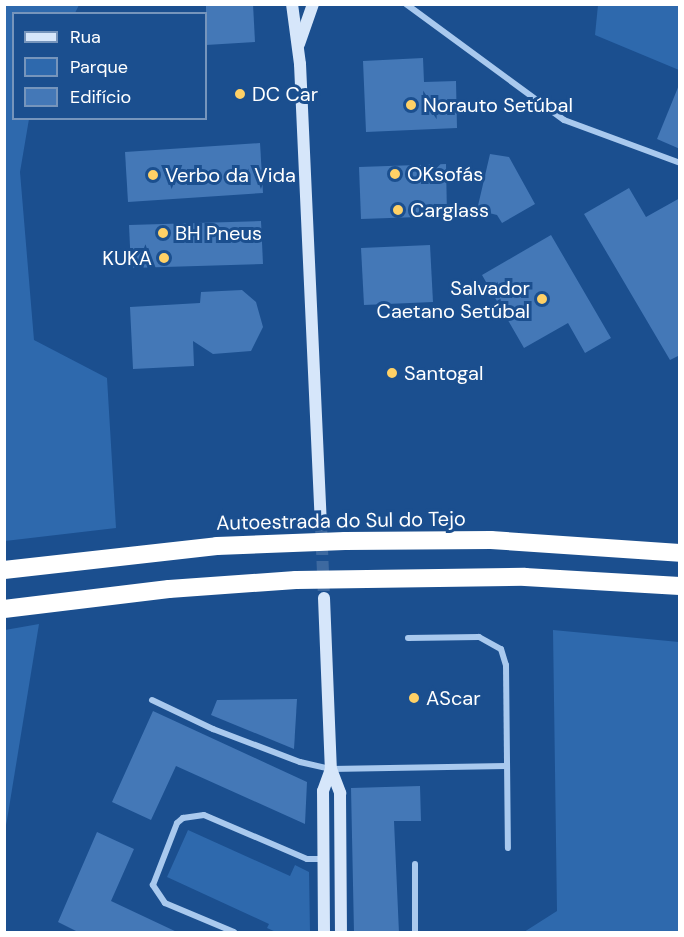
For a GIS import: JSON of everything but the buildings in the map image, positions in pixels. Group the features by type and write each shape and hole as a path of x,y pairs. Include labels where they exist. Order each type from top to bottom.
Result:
{"highway":[{"name":"Autoestrada do Sul do Tejo","path":"4,570 217,546 345,541 491,540 680,553"},
{"path":"4,609 159,590 308,580 525,577 680,586"}],"main road":[{"path":"292,4 297,47 321,525"},
{"path":"297,47 314,4"},
{"path":"324,598 331,769 340,793 341,933"},
{"path":"324,933 323,791 331,769"}],"street":[{"path":"406,4 564,120 680,163"},
{"path":"408,638 479,637 501,649 506,665 508,848"},
{"path":"152,700 213,729 300,762 331,769 506,766"},
{"path":"234,933 165,903 157,894 153,877 177,823 193,814 204,815 298,855 323,859"},
{"path":"415,864 415,933"}],"green space":[{"path":"4,5 79,5 76,12 12,12 12,120 29,120 20,172 34,340 107,378 116,528 5,541"},
{"path":"598,5 679,5 679,70 595,35"},
{"path":"39,624 7,820 5,830 5,630"},
{"path":"553,630 679,642 679,932 524,932 557,911"},
{"path":"188,830 290,876 295,865 309,872 310,932 276,932 267,928 269,924 167,877"}],"tunnel":[{"path":"321,525 324,598"}],"place":[{"name":"DC Car","path":"240,94"},
{"name":"Norauto Setúbal","path":"411,105"},
{"name":"OKsofás","path":"395,174"},
{"name":"Verbo da Vida","path":"153,175"},
{"name":"Carglass","path":"398,210"},
{"name":"BH Pneus","path":"163,233"},
{"name":"KUKA","path":"164,258"},
{"name":"Salvador Caetano Setúbal","path":"542,299"},
{"name":"Santogal","path":"392,373"},
{"name":"AScar","path":"414,698"}]}
